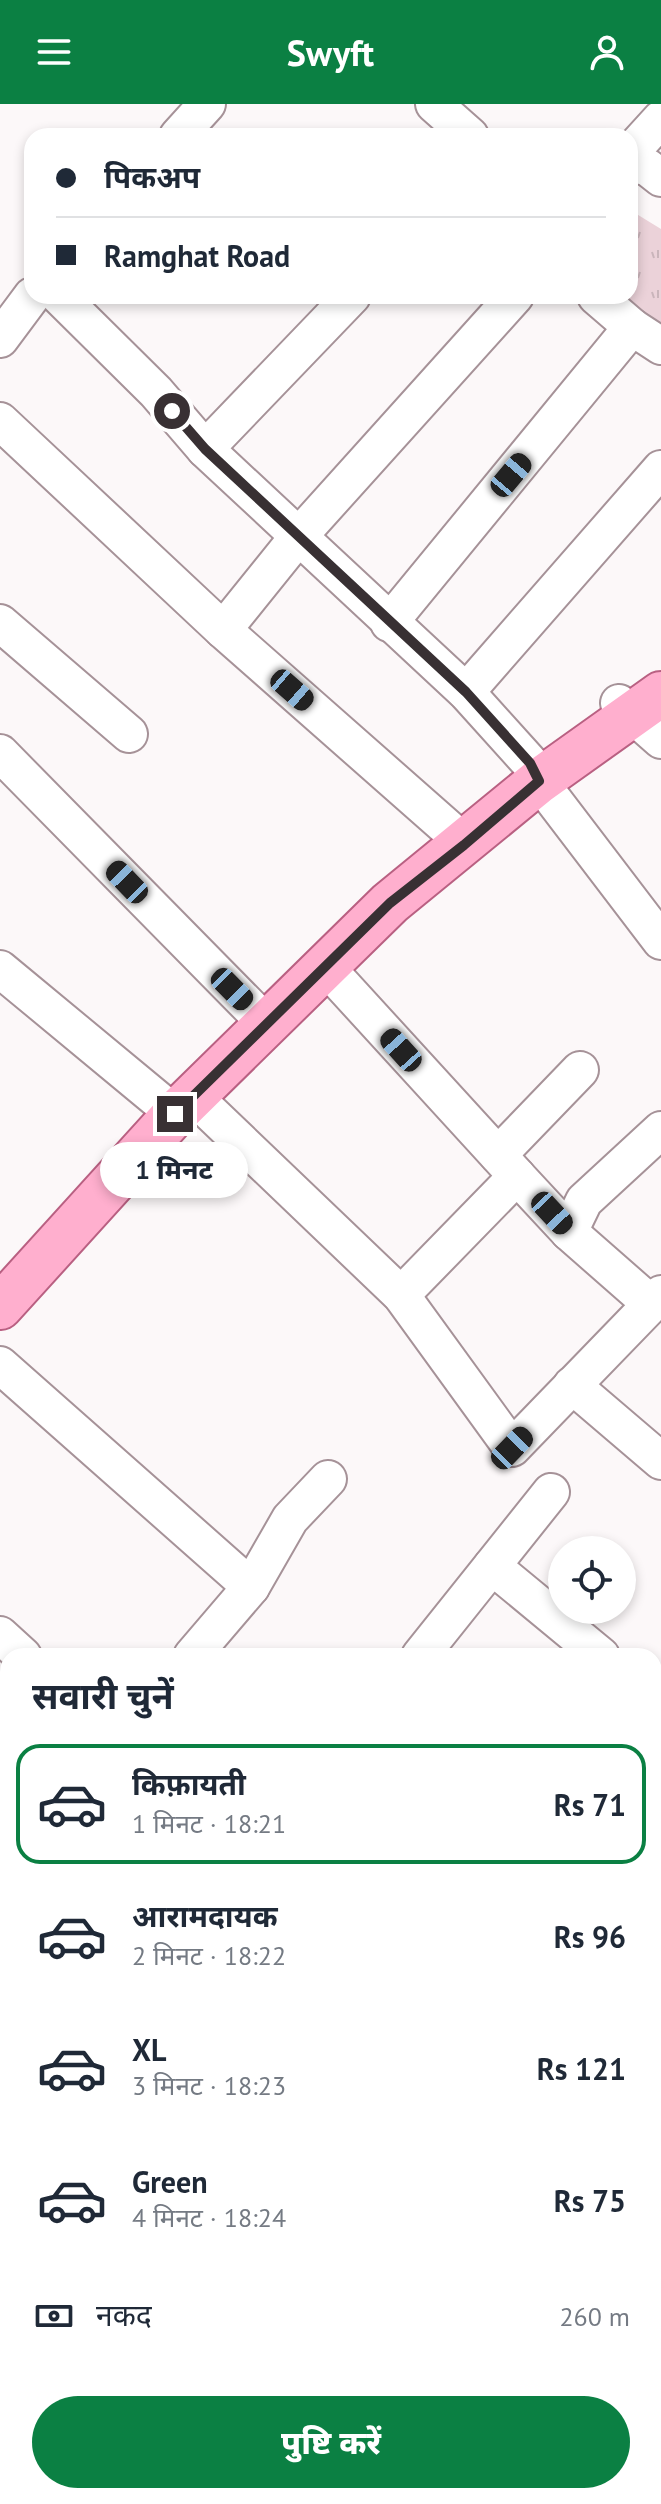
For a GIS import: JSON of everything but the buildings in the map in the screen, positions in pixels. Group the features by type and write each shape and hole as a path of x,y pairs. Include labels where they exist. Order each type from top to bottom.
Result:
{"main road":[{"path":"0,1307 253,1010 378,888 451,831 535,772 643,713 661,669"},
{"path":"0,1278 176,1104 390,903 464,845 535,772"}],"street":[{"path":"185,128 207,104"},
{"path":"434,104 461,128"},
{"path":"638,144 661,119"},
{"path":"638,165 647,167 661,178"},
{"path":"0,339 26,304"},
{"path":"67,304 156,392 205,449 466,692 535,772 661,941"},
{"path":"205,449 344,304"},
{"path":"223,630 298,537 508,304"},
{"path":"389,623 647,336 606,304"},
{"path":"0,421 223,630 451,831"},
{"path":"466,692 661,469"},
{"path":"0,623 129,734"},
{"path":"0,753 253,1010"},
{"path":"0,969 176,1104 401,1295 512,1448 656,1299 569,1232 324,965"},
{"path":"401,1295 507,1166 580,1070"},
{"path":"569,1232 584,1201 661,1130"},
{"path":"0,1365 251,1587"},
{"path":"572,1385 661,1461"},
{"path":"199,1648 251,1587 290,1519 328,1479"},
{"path":"426,1648 551,1492"},
{"path":"492,1566 591,1648"}],"green space":[{"path":"638,215 661,229 661,329 612,304 638,304"}],"route":[{"path":"172,411 205,449 466,692 530,763 539,781 390,903 175,1114"}]}
